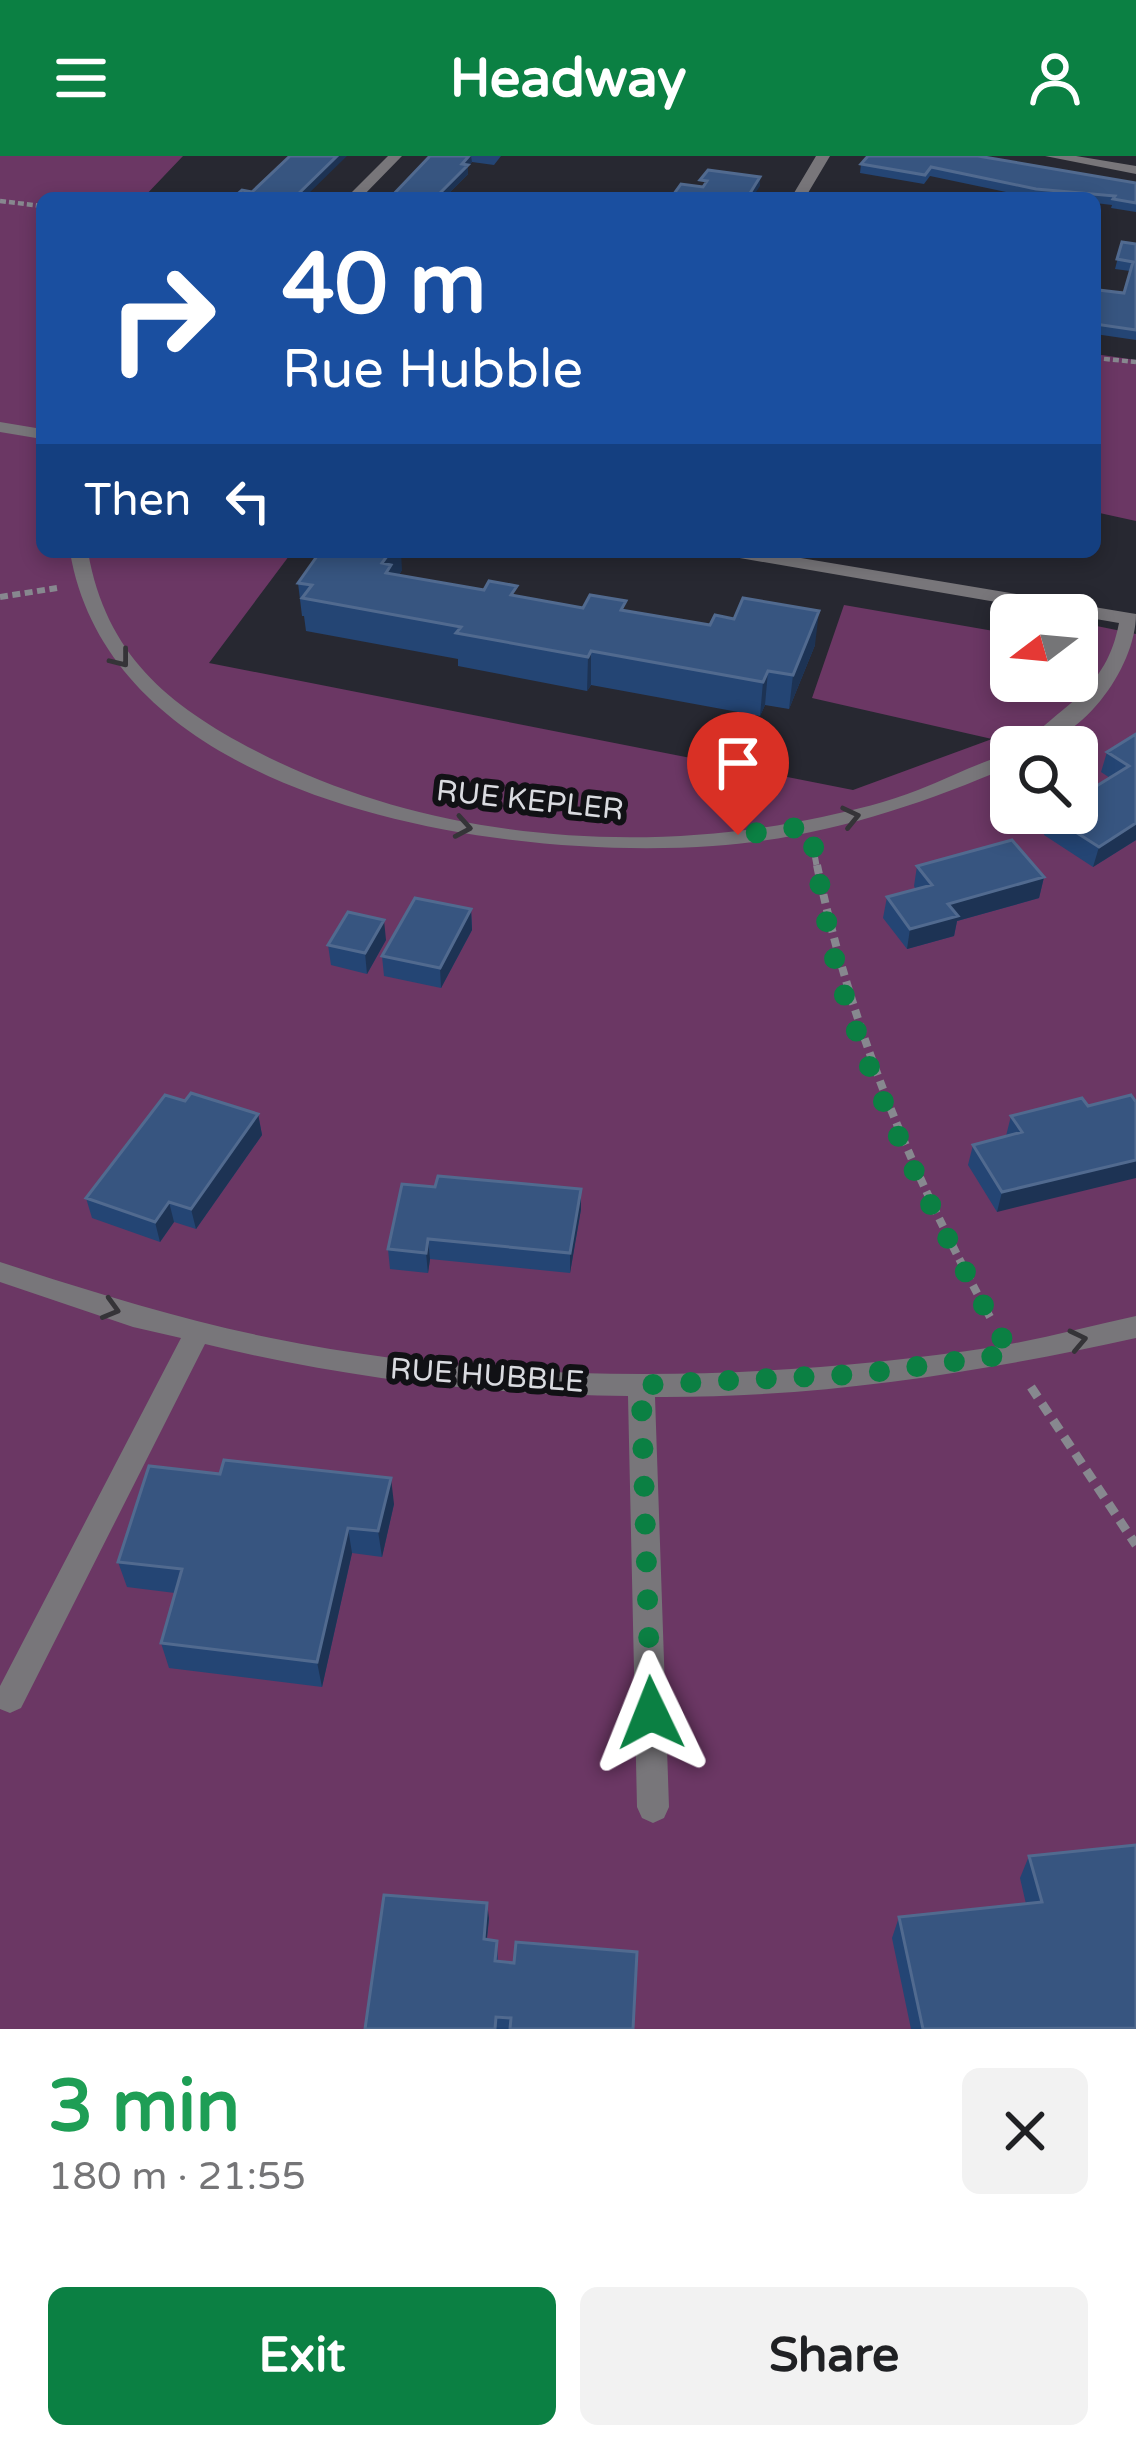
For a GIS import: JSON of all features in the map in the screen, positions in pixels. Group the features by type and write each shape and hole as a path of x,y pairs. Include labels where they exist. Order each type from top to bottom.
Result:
{"street":[{"path":"358,192 395,156"},
{"path":"802,192 823,156"},
{"path":"1052,156 1136,170"},
{"path":"0,427 36,433"},
{"name":"RUE KEPLER","path":"80,558 82,584 105,638 158,699 232,749 335,795 441,823 569,840 702,840 810,826 920,799 990,768"},
{"path":"770,558 1133,619 1123,652 1106,682 1060,726"},
{"name":"RUE HUBBLE","path":"0,1272 197,1334 337,1361 451,1376 641,1385 861,1374 1011,1354 1136,1327"},
{"path":"10,1698 197,1334"},
{"path":"641,1385 653,1807"}],"path":[{"path":"0,201 36,205"},
{"path":"1101,359 1136,362"},
{"path":"0,597 82,584"},
{"path":"810,826 845,996 948,1244 1011,1354 1136,1545"}],"shaded area":[{"path":"0,156 183,156 149,192 36,192 36,558 288,558 209,663 853,790 990,740 990,834 1098,834 1098,726 990,726 990,739 812,698 844,605 990,630 990,702 1098,702 1098,626 1136,634 1136,2029 0,2029"},
{"path":"1101,355 1136,360 1136,521 1101,513"}],"building":[{"path":"290,156 337,156 300,192 252,192"},
{"path":"430,156 469,156 462,164 468,165 441,192 396,192"},
{"path":"868,156 978,156 1136,183 1136,203 1101,192 1036,189 931,167 925,175 861,164"},
{"path":"708,170 760,177 751,192 675,192 681,184 703,187 707,181 700,180"},
{"path":"1122,242 1136,244 1136,330 1101,325 1101,290 1124,293 1133,262 1117,259"},
{"path":"316,558 386,558 382,563 391,565 386,573 484,590 489,581 517,586 511,595 583,608 590,595 626,601 621,610 710,625 715,615 734,619 743,598 819,611 793,675 768,671 763,682 456,633 461,627 302,598 312,585 298,583"},
{"path":"1136,734 1136,823 1099,847 1079,834 1098,834 1098,785 1129,766 1107,752"},
{"path":"1012,840 1044,877 948,904 958,916 910,929 887,897 932,885 917,866"},
{"path":"415,898 471,909 440,968 382,956"},
{"path":"348,912 384,920 365,953 328,945"},
{"path":"191,1093 258,1114 191,1209 169,1202 155,1222 86,1198 165,1095 185,1101"},
{"path":"1131,1095 1136,1102 1136,1160 1002,1192 973,1145 1022,1132 1011,1116 1082,1098 1088,1106"},
{"path":"438,1176 581,1189 570,1253 428,1239 426,1253 388,1249 402,1184 435,1187"},
{"path":"224,1460 391,1478 378,1531 348,1528 317,1662 161,1643 182,1569 118,1562 149,1466 220,1474"},
{"path":"1136,1845 1136,2028 923,2029 899,1917 1042,1902 1029,1856"},
{"path":"384,1895 487,1903 484,1939 497,1941 495,1961 514,1963 516,1942 637,1952 633,2029 510,2029 511,2018 496,2017 495,2029 365,2029"}],"route":[{"path":"651,1713 641,1385 861,1374 1011,1354 948,1244 872,1069 845,996 810,826 738,835"}]}
